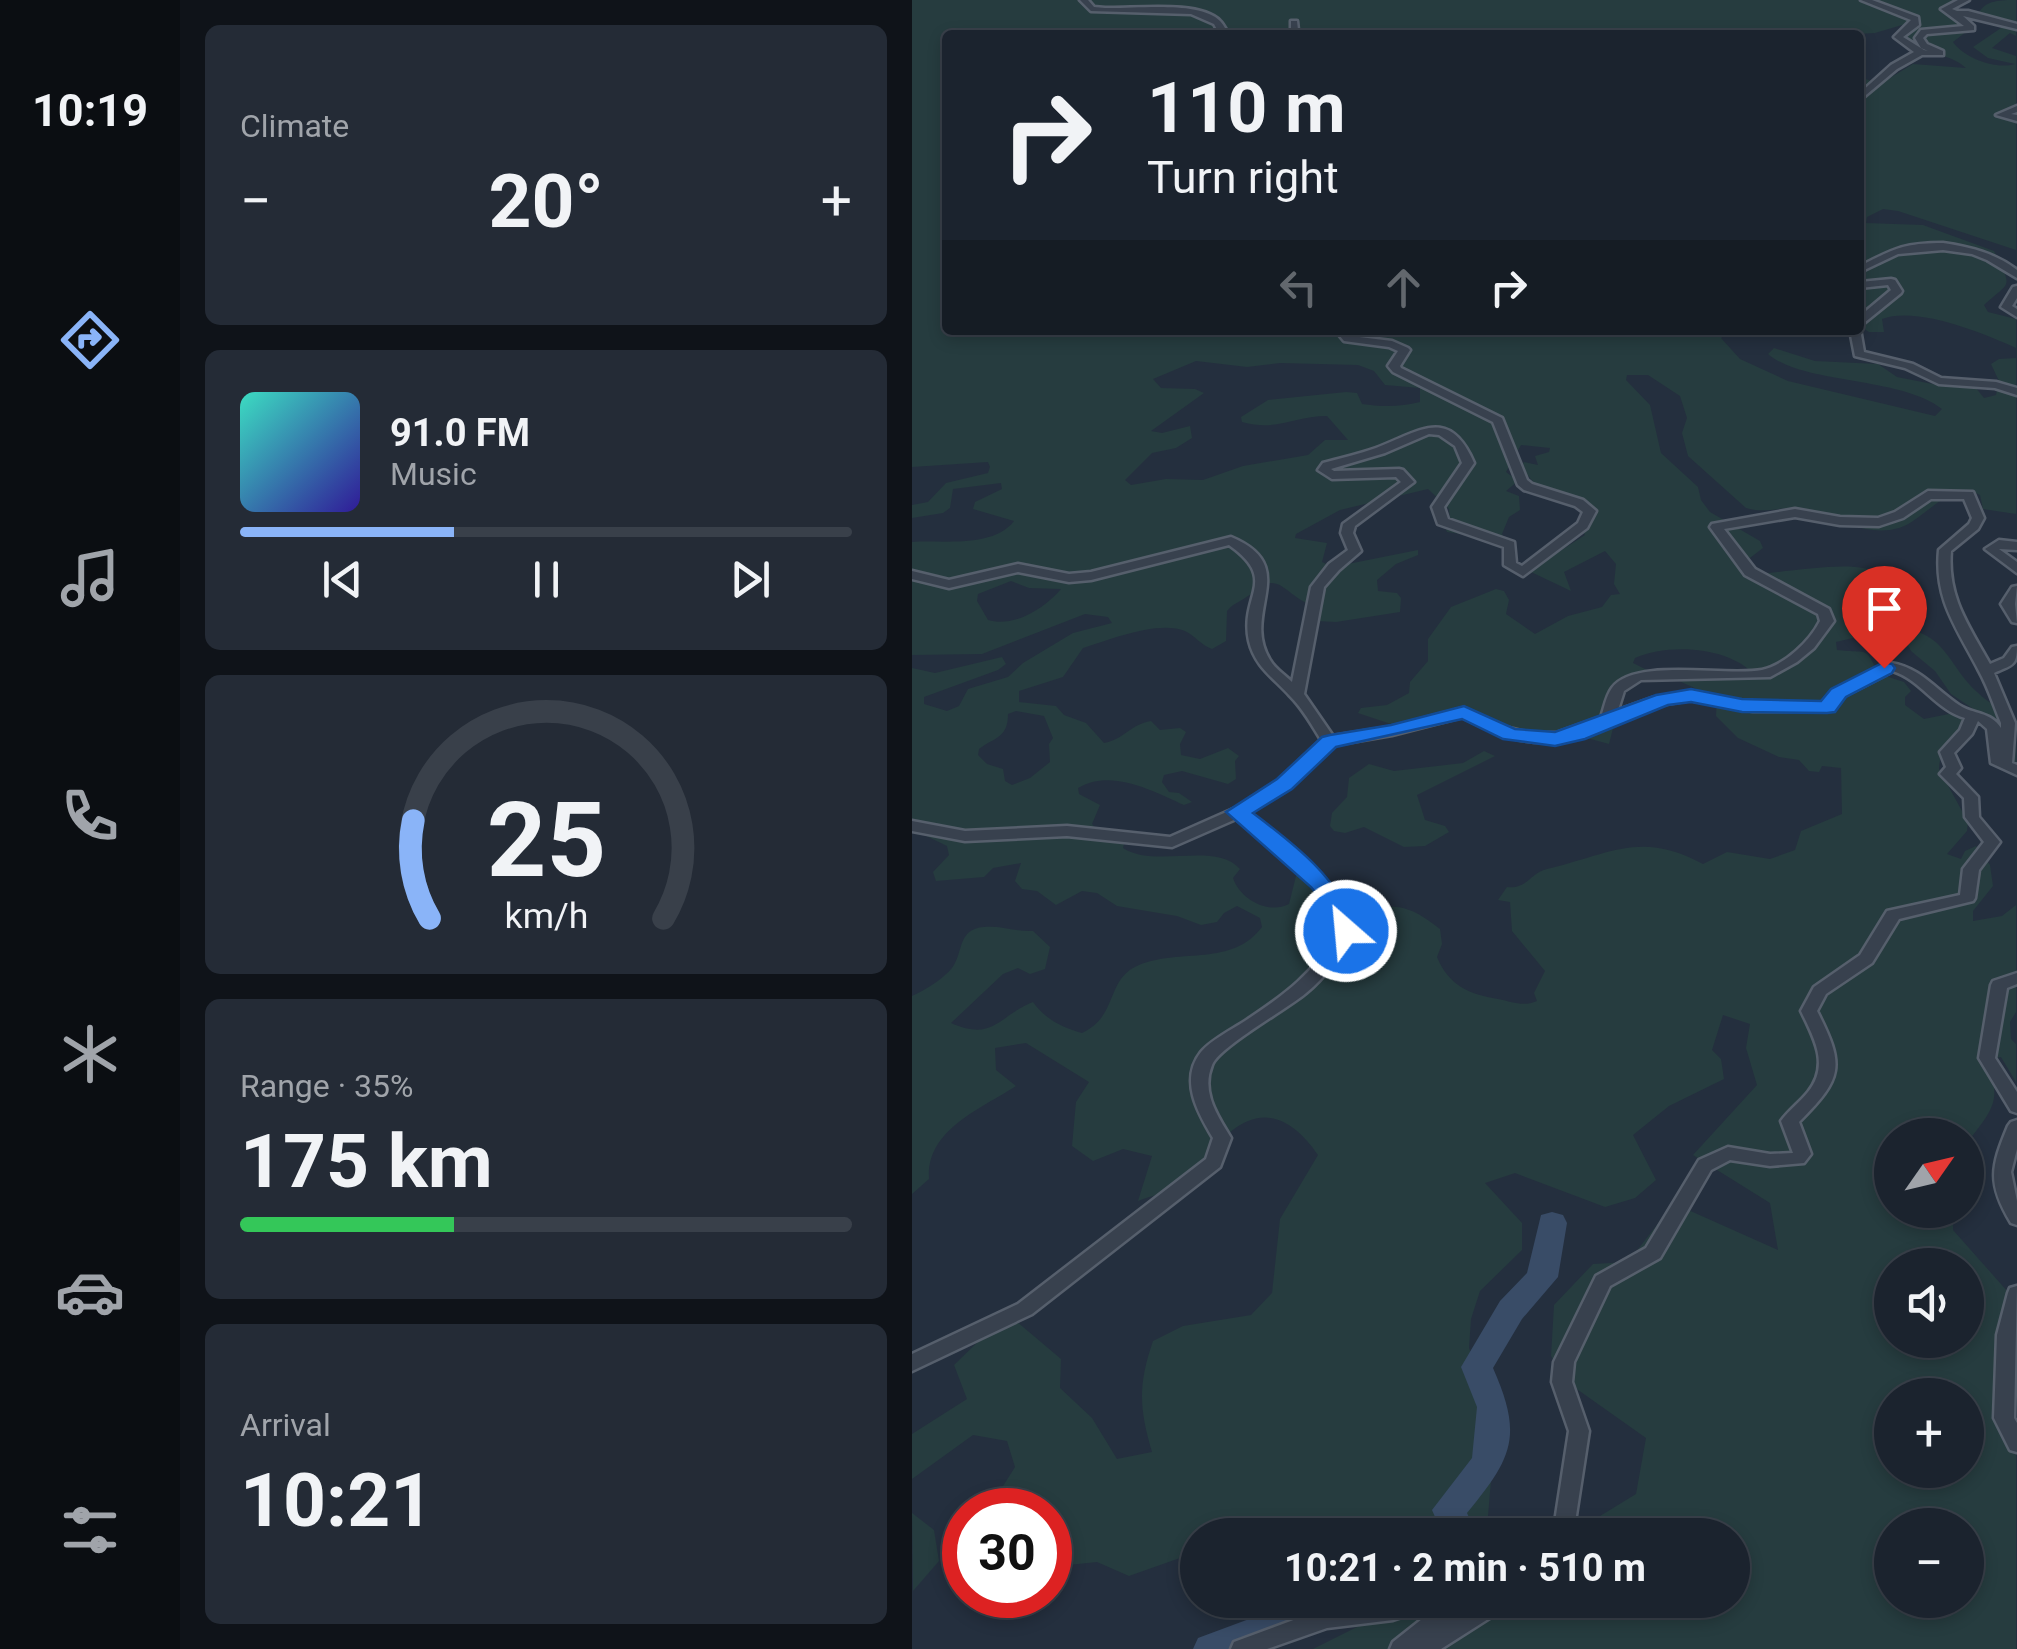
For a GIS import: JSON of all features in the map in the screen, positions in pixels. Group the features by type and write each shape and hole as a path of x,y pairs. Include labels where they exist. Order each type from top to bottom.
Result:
{"street":[{"path":"1084,0 1091,9 1111,12 1183,8 1217,22 1222,30"},
{"path":"1865,0 1915,19 1916,23 1898,37 1922,52"},
{"path":"1864,93 1894,67 1922,52 1940,52 1924,46 1919,38 1924,32 1971,28 1945,9 1965,0"},
{"path":"1956,14 1968,13 2016,26"},
{"path":"1294,23 1294,30"},
{"path":"2016,109 2001,114 2016,118"},
{"path":"1864,267 1889,253 1952,246 1997,261 2016,275"},
{"path":"1864,285 1891,282 1896,291 1864,318"},
{"path":"2016,290 2006,307 2016,314"},
{"path":"1297,694 1318,587 1334,567 1355,551 1347,533 1350,524 1408,482 1399,474 1332,475 1324,470 1328,466 1428,430 1442,432 1460,444 1468,463 1438,507 1442,521 1499,538 1510,545 1510,564 1523,572 1582,525 1590,512 1578,503 1522,482 1498,420 1397,370 1394,366 1404,350 1392,344 1348,339 1344,335"},
{"path":"1856,335 1858,354 1869,358 1909,366 1939,381 1996,385 2016,392"},
{"path":"1606,723 1618,688 1638,676 1765,674 1778,669 1823,632 1827,621 1824,612 1750,572 1716,527 1783,514 1879,522 1898,515 1928,495 1969,496 1978,518 1945,550 1943,573 1956,617 1986,670 2008,723 2011,769"},
{"path":"912,575 949,584 1018,568 1069,578 1091,576 1231,541 1245,549 1265,576 1252,609 1252,624 1264,667 1297,694 1330,742"},
{"path":"2016,546 1998,544 1991,549 2016,569"},
{"path":"2016,590 2008,604 2016,620"},
{"path":"1986,670 2009,661 2016,650"},
{"path":"912,826 966,836 1066,831 1172,842 1238,812 1284,784 1330,742 1464,712 1487,726 1535,739 1577,735 1663,700 1691,696 1742,706 1827,707 1839,693 1891,667 1913,673 1942,701 1991,724 1996,731 1996,760 2011,769"},
{"path":"1565,1518 1578,1432 1562,1382 1564,1362 1603,1281 1652,1254 1705,1165 1728,1153 1770,1160 1798,1159 1802,1154 1790,1121 1825,1087 1828,1063 1824,1040 1809,1012 1813,998 1866,959 1893,915 1967,898 1971,870 1992,842 1972,817 1971,797 1947,774 1954,768 1947,752 1967,730 1972,718"},
{"path":"912,1363 1038,1300 1214,1162 1222,1138 1197,1089 1199,1072 1208,1055 1317,977 1336,954 1346,931 1335,902 1320,882 1279,843 1238,812"},
{"path":"2016,978 2000,985 1987,1058 2016,1107"},
{"path":"2016,1126 2000,1168 2003,1196 2016,1218"},
{"path":"2016,1293 2007,1335 2004,1418 2016,1444"},
{"path":"1242,1649 1332,1618"},
{"path":"1402,1649 1440,1618"},
{"path":"1424,1649 1471,1618"}],"green space":[{"path":"912,0 1956,0 1941,8 1971,28 1953,42 1972,58 2007,65 2015,64 1988,58 1973,47 2001,28 2013,25 1979,13 1985,5 2016,0 2016,36 2010,33 1992,48 2016,56 2016,250 1898,211 1883,209 1867,217 1866,223 1923,225 1994,251 2006,283 1984,305 1988,312 2016,319 2016,348 1950,323 1913,316 1882,319 1884,332 1864,329 1864,78 1880,84 1913,64 1966,68 1948,57 1922,50 1902,25 1864,34 1864,30 942,30 942,335 1725,335 1721,338 1740,359 1788,381 1935,416 1942,409 1924,398 1804,371 1768,354 1774,348 1815,361 1878,364 1897,377 1943,386 1972,383 1984,398 1996,395 1999,381 1991,364 2016,358 2016,514 1983,509 1980,495 1958,492 1909,524 1886,530 1861,528 1800,509 1746,508 1688,456 1682,433 1687,418 1680,396 1648,375 1627,375 1626,380 1650,405 1661,453 1698,487 1710,512 1760,541 1763,548 1742,564 1755,574 1835,567 1875,572 1887,592 1879,616 1884,623 1882,631 1836,642 1837,650 1865,653 1879,674 1904,682 1911,691 1905,697 1905,705 1924,719 1949,714 1963,717 1940,759 1939,769 1968,822 1967,831 1947,854 1961,859 1965,851 1976,846 1990,865 1993,886 1973,911 1973,921 2002,916 2016,905 2016,1012 2010,1022 2011,1039 2016,1044 2016,1082 2001,1057 1985,1060 1994,1095 1984,1120 1874,1118 1874,1228 1953,1228 1969,1248 1874,1248 1874,1358 1984,1358 1984,1265 2016,1301 2016,1649 1313,1649 1380,1618 1750,1618 1750,1518 1597,1518 1636,1494 1646,1438 1564,1380 1551,1356 1554,1305 1593,1264 1628,1262 1660,1221 1686,1209 1778,1250 1770,1203 1693,1155 1757,1085 1746,1048 1750,1024 1723,1015 1712,1050 1721,1059 1724,1079 1669,1106 1633,1135 1656,1180 1635,1198 1605,1207 1515,1173 1485,1183 1522,1223 1522,1250 1480,1291 1471,1319 1469,1348 1496,1421 1486,1518 1180,1518 1180,1558 1129,1576 1097,1562 1072,1565 1072,1488 1002,1488 1015,1467 1007,1441 973,1435 912,1479 912,1434 967,1399 954,1365 986,1334 1016,1321 1061,1359 1060,1388 1092,1418 1117,1459 1152,1452 1142,1396 1153,1341 1183,1326 1251,1315 1272,1293 1280,1219 1318,1155 1289,1125 1278,1120 1254,1119 1228,1134 1197,1179 1138,1201 1152,1156 1123,1149 1093,1161 1072,1146 1076,1102 1089,1082 1026,1043 995,1048 996,1070 1016,1086 945,1134 930,1162 929,1179 912,1194 912,996 952,968 969,932 990,927 1033,931 1050,947 1045,969 1030,974 1018,968 1003,974 951,1023 977,1030 987,1028 1033,1002 1054,1022 1082,1033 1102,1017 1128,971 1155,960 1221,952 1250,939 1262,927 1260,918 1237,906 1217,922 1201,925 1177,916 1117,906 1097,893 1082,891 1056,905 1037,891 1022,889 1015,881 1021,863 993,868 984,877 936,881 933,872 949,855 947,846 912,829 912,668 935,673 1002,657 1006,664 998,670 924,697 924,704 947,711 959,706 968,689 1008,677 1023,663 1073,633 1112,623 1108,617 1085,614 982,654 912,655 912,542 981,539 1005,530 1014,521 973,509 975,502 1002,489 1001,483 953,489 950,508 943,513 912,518 912,505 928,502 946,483 988,473 988,462 912,467","holes":["1196,361 1247,367 1280,363 1358,365 1374,371 1385,385 1420,388 1420,402 1369,405 1362,404 1357,393 1346,392 1268,400 1241,417 1242,422 1265,425 1327,416 1348,440 1325,440 1308,455 1243,466 1203,480 1166,479 1131,485 1125,480 1152,453 1176,448 1192,438 1190,426 1162,433 1151,431 1204,393 1161,388 1153,379","1521,445 1550,448 1549,452 1535,456 1538,465 1524,462 1522,466 1535,484 1549,492 1585,501 1578,522 1585,535 1529,571 1571,591 1564,572 1605,551 1616,564 1614,584 1620,594 1611,595 1602,607 1568,616 1535,634 1506,614 1509,600 1504,591 1496,589 1451,607 1428,639 1428,661 1410,682 1409,693 1387,705 1361,708 1358,713 1394,725 1450,714 1491,717 1512,729 1572,734 1609,744 1623,689 1666,670 1647,670 1633,663 1635,658 1665,650 1700,650 1733,660 1758,679 1683,676 1679,681 1717,698 1716,716 1738,738 1779,757 1799,760 1809,771 1819,772 1822,766 1841,768 1842,814 1801,831 1795,850 1770,859 1727,852 1703,864 1661,848 1625,848 1547,869 1520,886 1507,887 1498,900 1510,902 1512,931 1545,971 1534,993 1537,1001 1522,1004 1478,994 1454,982 1437,957 1442,944 1440,929 1411,910 1360,910 1348,900 1343,919 1331,925 1307,875 1296,876 1289,904 1272,908 1256,903 1242,892 1233,878 1240,869 1229,861 1216,857 1136,854 1123,848 1126,836 1097,830 1092,824 1100,805 1079,794 1078,788 1091,782 1118,781 1184,805 1192,802 1179,793 1169,792 1162,782 1164,775 1182,771 1228,784 1236,779 1235,761 1239,756 1228,748 1200,759 1181,755 1180,744 1186,732 1180,728 1160,730 1151,721 1104,743 1086,723 1064,715 1056,706 1019,702 1019,691 1063,677 1083,648 1134,632 1174,628 1212,649 1226,641 1227,611 1270,583 1314,606 1317,621 1336,622 1400,612 1401,598 1397,593 1378,591 1377,580 1396,564 1418,555 1418,550 1333,567 1322,562 1327,543 1295,538 1296,534 1340,510 1428,489 1449,509 1447,532 1482,537 1502,547 1507,543 1502,534 1509,517 1520,510 1519,496 1506,491 1518,481 1506,472","1011,581 1029,588 1061,589 1038,609 1018,619 988,620 977,601 978,594","1016,711 1044,716 1053,738 1049,744 1050,762 1030,778 1012,785 1005,781 1003,769 987,764 978,755 979,749 1003,732 1008,714"]},
{"path":"1900,630 1915,631 1936,643 1967,682 2009,719 2015,733 2016,764 2006,753 1990,720 1951,694 1935,671 1911,651"},
{"path":"1484,751 1495,756 1417,795 1425,820 1445,826 1449,832 1425,846 1404,847 1364,827 1345,833 1330,826 1332,813 1347,797 1349,778 1369,764 1394,771 1463,763"},
{"path":"912,1513 934,1530 939,1561 913,1591"}],"waterway":[{"path":"1453,1518 1449,1510 1489,1462 1494,1407 1477,1367 1511,1310 1542,1277 1552,1223"},
{"path":"1211,1649 1294,1618"}],"route":[{"path":"1346,931 1335,902 1320,882 1279,843 1238,812 1284,784 1330,742 1464,712 1510,735 1555,739 1577,735 1663,700 1691,696 1742,706 1827,707 1839,693 1884,668"}]}
